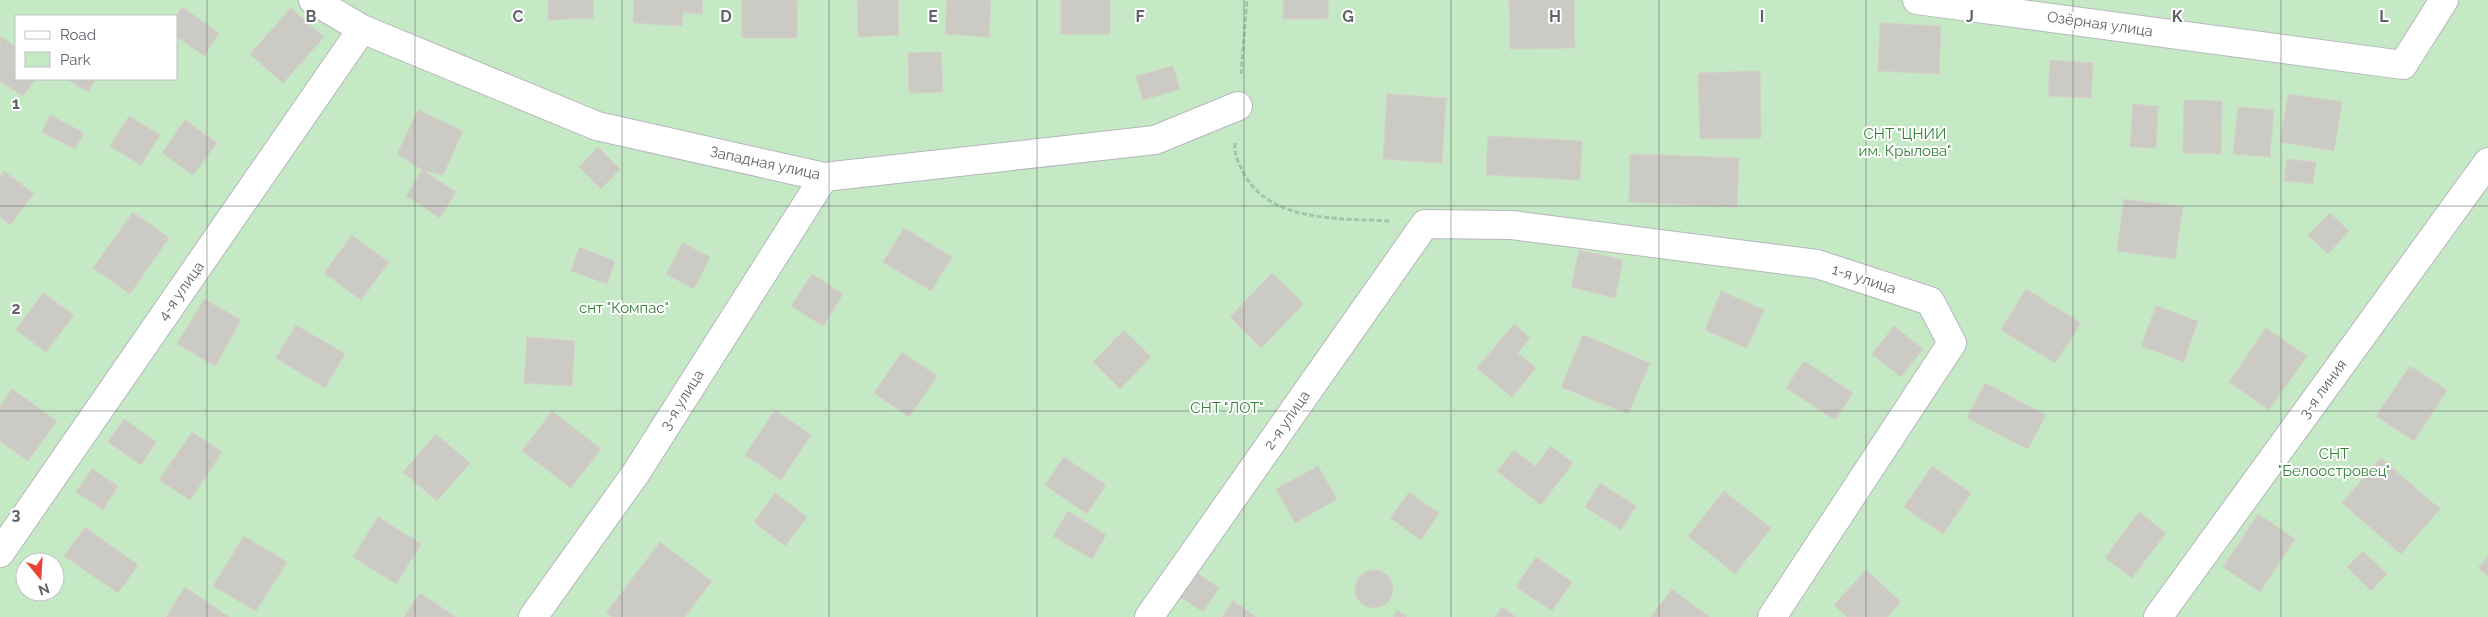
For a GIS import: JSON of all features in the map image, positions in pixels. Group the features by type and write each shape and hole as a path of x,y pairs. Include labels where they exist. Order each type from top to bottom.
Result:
{"street":[{"name":"Западная улица","path":"313,0 362,29 597,126 824,177 1155,140 1238,106"},
{"name":"Озёрная улица","path":"1917,0 2403,65 2444,0"},
{"name":"4-я улица","path":"0,553 362,29"},
{"name":"3-я линия","path":"2158,617 2488,162"},
{"name":"3-я улица","path":"533,617 636,473 824,177"},
{"name":"2-я улица","path":"1149,617 1425,224"},
{"name":"1-я улица","path":"1425,224 1512,225 1817,264 1930,301 1952,343 1772,617"}],"path":[{"path":"1247,0 1234,155 1248,181 1272,203 1312,216 1425,224"}],"green space":[{"path":"0,0 2488,0 2488,617 0,617"}],"building":[{"path":"548,0 593,0 594,18 548,20"},
{"path":"634,0 703,0 702,14 683,12 682,26 633,23"},
{"path":"742,0 797,0 797,38 742,38"},
{"path":"857,0 898,0 899,35 858,37"},
{"path":"947,0 991,0 989,37 945,34"},
{"path":"1061,0 1110,0 1110,34 1061,34"},
{"path":"1283,0 1328,0 1328,19 1283,19"},
{"path":"1509,0 1574,0 1575,48 1510,49"},
{"path":"182,7 219,33 204,56 178,37 177,15"},
{"path":"291,8 324,37 283,83 250,54"},
{"path":"1880,23 1941,26 1939,74 1878,71"},
{"path":"0,36 15,46 15,80 34,80 23,96 0,81"},
{"path":"941,52 943,92 909,93 908,53"},
{"path":"2050,60 2093,63 2091,98 2048,96"},
{"path":"1173,66 1180,89 1143,100 1136,76"},
{"path":"1760,71 1761,138 1700,139 1698,73"},
{"path":"69,80 95,80 88,92"},
{"path":"1387,94 1446,98 1442,163 1383,159"},
{"path":"2288,94 2342,102 2334,151 2280,142"},
{"path":"2184,100 2222,101 2221,154 2183,153"},
{"path":"2133,104 2158,106 2156,148 2130,147"},
{"path":"2238,107 2274,110 2270,157 2233,154"},
{"path":"418,110 463,131 443,175 422,170 397,154"},
{"path":"50,115 84,133 75,149 42,132"},
{"path":"129,116 160,135 141,165 110,146"},
{"path":"185,120 217,143 193,175 162,153"},
{"path":"1488,136 1582,141 1580,180 1486,175"},
{"path":"598,147 620,169 601,189 579,167"},
{"path":"1630,154 1739,158 1737,207 1629,202"},
{"path":"2287,159 2316,162 2313,184 2284,181"},
{"path":"422,170 456,192 440,218 406,196"},
{"path":"4,171 34,194 10,225 0,217 0,176"},
{"path":"2124,199 2183,207 2175,259 2117,251"},
{"path":"133,212 169,238 130,294 93,268"},
{"path":"2330,213 2349,231 2328,254 2308,235"},
{"path":"904,228 952,257 931,291 883,262"},
{"path":"352,235 389,262 361,300 324,273"},
{"path":"683,243 710,257 694,289 666,274"},
{"path":"579,247 615,261 607,284 571,271"},
{"path":"1579,250 1623,260 1615,298 1571,287"},
{"path":"1272,273 1304,304 1261,348 1230,317"},
{"path":"812,274 843,294 823,326 791,306"},
{"path":"2026,289 2081,323 2055,363 2001,330"},
{"path":"1721,291 1764,310 1747,348 1705,330"},
{"path":"43,293 74,315 46,352 16,330"},
{"path":"204,299 241,320 215,366 177,344"},
{"path":"2156,306 2198,321 2184,362 2141,346"},
{"path":"1514,324 1530,338 1518,353 1536,368 1512,397 1477,368"},
{"path":"296,325 345,354 325,388 276,358"},
{"path":"1894,326 1923,349 1901,377 1872,354"},
{"path":"2266,328 2307,356 2269,410 2229,382"},
{"path":"1124,330 1151,357 1120,389 1093,362"},
{"path":"1583,335 1650,363 1628,414 1561,387"},
{"path":"527,337 575,341 572,386 524,383"},
{"path":"902,352 937,376 909,417 874,393"},
{"path":"1804,361 1853,393 1835,420 1786,388"},
{"path":"2410,366 2447,390 2414,441 2376,416"},
{"path":"1985,383 2046,415 2028,449 1967,418"},
{"path":"12,389 57,421 28,461 0,441 0,406"},
{"path":"775,410 811,435 781,480 745,455"},
{"path":"552,411 601,449 571,488 522,451"},
{"path":"124,419 156,442 141,465 108,442"},
{"path":"192,432 222,452 190,500 159,480"},
{"path":"436,434 470,463 437,501 403,472"},
{"path":"1551,446 1573,463 1541,505 1497,471 1514,450 1535,466"},
{"path":"1064,457 1106,485 1087,514 1045,485"},
{"path":"2381,458 2440,509 2401,554 2342,503"},
{"path":"1318,466 1337,499 1295,523 1276,489"},
{"path":"1932,466 1971,493 1943,534 1904,507"},
{"path":"92,469 118,486 103,510 76,492"},
{"path":"1600,483 1636,506 1621,530 1585,507"},
{"path":"1724,491 1771,528 1735,574 1688,536"},
{"path":"1409,492 1439,513 1421,540 1390,518"},
{"path":"775,493 807,517 785,546 754,522"},
{"path":"1068,511 1106,535 1092,559 1053,536"},
{"path":"2139,512 2166,533 2132,578 2105,558"},
{"path":"2258,514 2295,539 2260,592 2223,567"},
{"path":"378,517 421,544 396,584 353,557"},
{"path":"85,527 138,565 118,593 65,557"},
{"path":"244,536 287,562 256,611 213,586"},
{"path":"660,542 712,581 685,617 612,617 606,613"},
{"path":"2363,551 2387,574 2371,591 2347,567"},
{"path":"2488,556 2488,576 2478,568"},
{"path":"1536,557 1572,582 1552,611 1516,587"},
{"path":"1374,570 1388,575 1393,589 1388,603 1374,608 1360,603 1355,589 1360,575"},
{"path":"1866,570 1901,602 1887,617 1847,617 1834,605"},
{"path":"1194,571 1219,588 1203,612 1179,596"},
{"path":"185,587 229,617 166,617"},
{"path":"1672,589 1710,617 1651,617"},
{"path":"420,593 456,617 404,617"},
{"path":"1233,601 1256,617 1222,617"},
{"path":"1502,607 1516,617 1495,617"},
{"path":"1397,610 1407,617 1393,617"}],"park label":[{"name":"СНТ \"ЦНИИ им. Крылова\"","path":"1905,142"},
{"name":"снт \"Компас\"","path":"624,308"},
{"name":"СНТ \"ЛОТ\"","path":"1227,408"},
{"name":"СНТ \"Белоостровец\"","path":"2334,462"}]}
